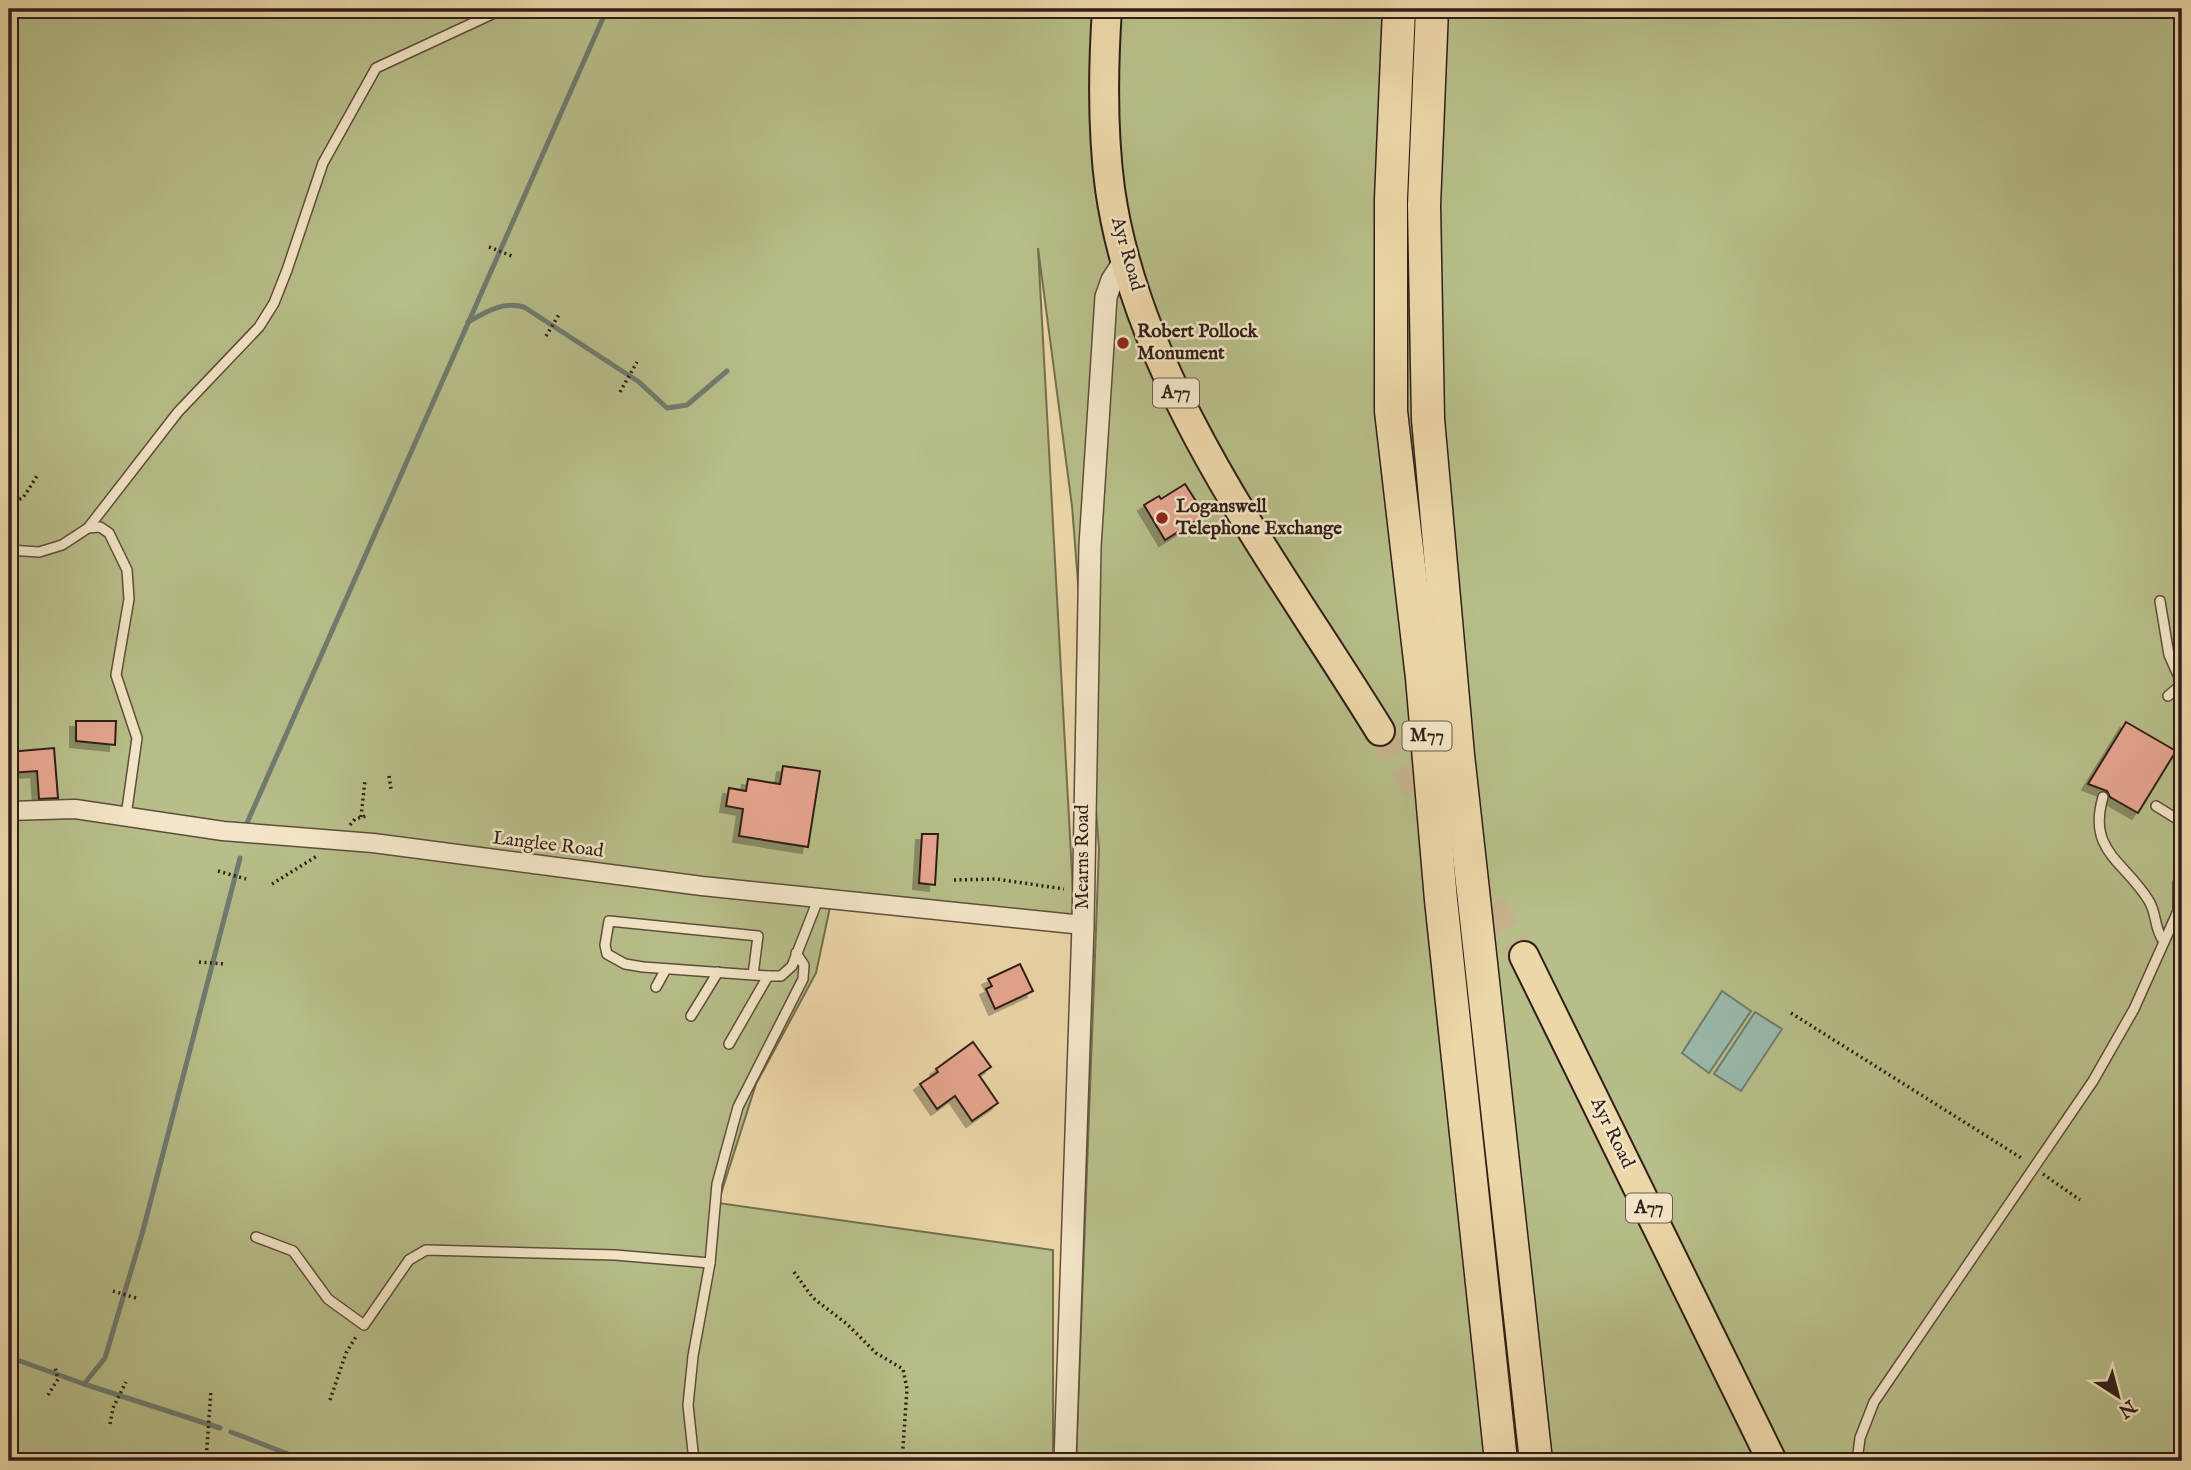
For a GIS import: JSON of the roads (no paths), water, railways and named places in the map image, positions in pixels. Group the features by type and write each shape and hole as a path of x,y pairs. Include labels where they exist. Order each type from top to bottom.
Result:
{"highway":[{"name":"M77","path":"1399,9 1391,199 1391,411 1422,678 1441,900 1501,1461"},
{"name":"M77","path":"1432,9 1424,205 1428,419 1458,755 1536,1461"}],"main road":[{"name":"Ayr Road","path":"1107,9 1102,91 1110,190 1126,259 1165,373 1242,513 1380,730"},
{"name":"Ayr Road","path":"1524,956 1772,1461"}],"street":[{"name":"Mearns Road","path":"1065,1461 1083,925 1090,546 1106,297 1112,279 1126,259"},
{"name":"Langlee Road","path":"9,811 75,809 223,831 339,840 702,886 1083,925"}],"lane":[{"path":"9,550 39,552 62,545 88,528 178,412 264,319 287,270 323,163 376,68 503,9"},
{"path":"88,528 100,527 109,533 127,570 129,599 116,675 137,738 126,816"},
{"path":"2160,601 2169,655 2182,684 2168,696"},
{"path":"2103,797 2098,816 2103,845 2148,898 2164,942"},
{"path":"2156,806 2182,822"},
{"path":"1857,1461 1866,1421 1886,1383 2035,1169 2093,1081 2134,1009 2180,906 2178,883 2182,871"},
{"path":"753,975 758,936 609,921 605,945 607,954 625,964 666,969 718,972 753,975 768,976 781,976 792,965 819,897"},
{"path":"694,1461 688,1405 693,1356 710,1263 717,1184 738,1107 803,979 804,965 796,953"},
{"path":"656,987 666,969"},
{"path":"691,1016 718,972"},
{"path":"729,1044 768,976"},
{"path":"256,1237 293,1251 328,1299 364,1325 409,1261 426,1250 615,1255 710,1263"}],"waterway":[{"path":"247,823 607,9"},
{"path":"468,322 502,306 524,307 639,382 667,408 687,405 727,371"},
{"path":"9,1357 84,1384 105,1358 142,1234 240,858"},
{"path":"84,1384 220,1428"},
{"path":"231,1432 306,1461"}],"tunnel":[{"path":"1380,731 1436,818"},
{"path":"1469,870 1524,956"}],"place":[{"name":"Robert Pollock Monument","path":"1123,343"},
{"name":"Loganswell Telephone Exchange","path":"1162,518"}]}
